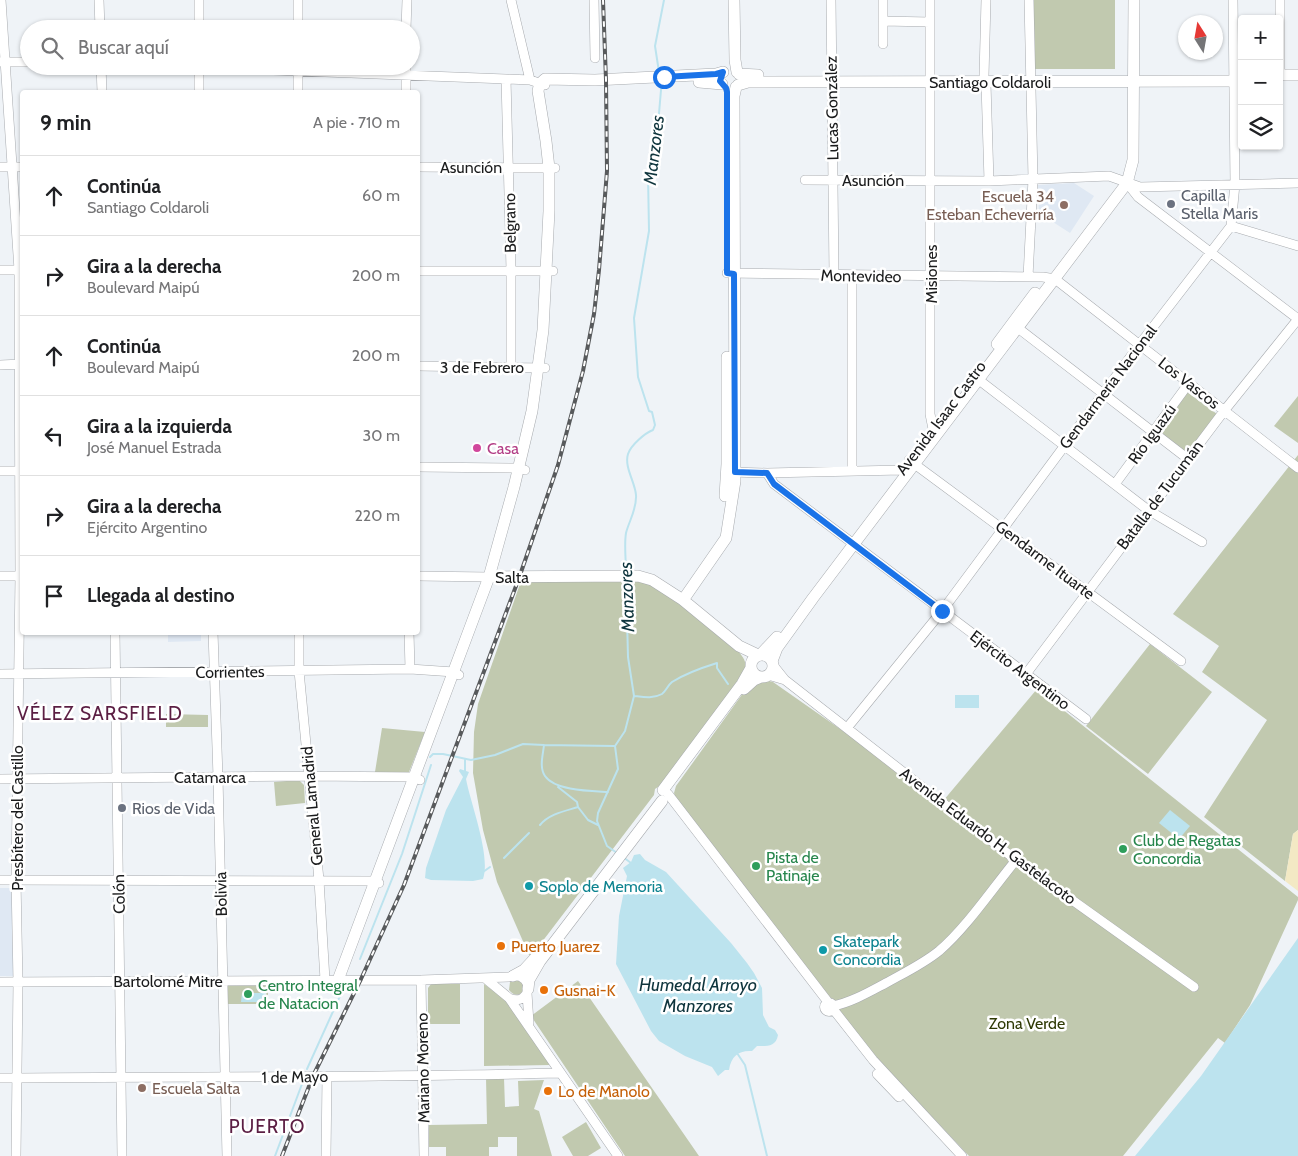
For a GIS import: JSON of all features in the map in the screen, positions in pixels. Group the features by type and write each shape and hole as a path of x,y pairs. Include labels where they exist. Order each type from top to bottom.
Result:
{"main road":[{"path":"727,0 728,60 734,96 731,273 731,472 717,540 680,598 755,660"},
{"path":"731,79 735,60 734,0"},
{"path":"1128,0 1130,78"},
{"path":"1123,182 1126,158 1134,0"},
{"name":"Santiago Coldaroli","path":"538,82 607,88 716,74 731,79 930,79 985,81 1031,78 1237,78"},
{"path":"1283,77 1298,75"},
{"path":"1283,78 1298,80"},
{"path":"341,980 493,577 522,469 542,368 556,213 544,93 538,82"},
{"name":"Avenida Isaac Castro","path":"664,796 742,684 755,660 771,645 851,543 1123,182"},
{"name":"Avenida Isaac Castro","path":"912,462 933,429 975,378"},
{"name":"Avenida Isaac Castro","path":"511,976 524,970 532,962 664,796 746,687 769,669 777,648 851,543"},
{"name":"Salta","path":"493,577 638,576 652,580 680,598"},
{"path":"767,655 769,669 754,674 755,660 767,655"},
{"name":"Avenida Isaac Castro","path":"527,991 529,980 535,969 597,881"}],"street":[{"name":"Presbítero del Castillo","path":"1,0 2,62 20,258"},
{"path":"99,0 100,20"},
{"path":"199,0 199,20"},
{"path":"298,0 298,20"},
{"path":"406,20 407,0"},
{"path":"511,0 538,82"},
{"path":"594,0 595,58"},
{"name":"Lucas González","path":"831,0 834,275"},
{"path":"883,0 883,44"},
{"name":"Misiones","path":"930,0 930,414 933,429"},
{"path":"986,0 985,81 989,180"},
{"path":"1028,277 1033,179 1029,0"},
{"path":"1233,0 1237,78 1235,184 1231,226 1298,246"},
{"path":"1280,0 1280,60"},
{"path":"883,21 930,22"},
{"path":"2,62 20,62"},
{"name":"Santiago Coldaroli","path":"420,71 538,82"},
{"path":"101,75 102,90"},
{"path":"199,75 199,90"},
{"path":"298,75 298,90"},
{"path":"406,75 406,90"},
{"name":"Belgrano","path":"506,79 512,367"},
{"path":"0,167 20,167"},
{"name":"Asunción","path":"420,167 552,168"},
{"name":"Asunción","path":"805,180 989,180 1109,176 1140,187 1298,183"},
{"path":"1123,182 1138,197 1298,319"},
{"name":"Gendarmería Nacional","path":"847,728 942,611 1103,393 1231,226"},
{"path":"0,270 20,270"},
{"path":"420,271 550,271"},
{"name":"Montevideo","path":"731,273 1051,278"},
{"path":"852,276 852,471"},
{"name":"Los Vascos","path":"1051,278 1140,344 1298,468"},
{"name":"Batalla de Tucumán","path":"1026,674 1148,510 1298,319"},
{"path":"1016,325 1188,459"},
{"path":"0,365 20,364"},
{"name":"3 de Febrero","path":"420,366 542,368"},
{"path":"975,378 1148,510 1202,542"},
{"name":"Río Iguazú","path":"1116,484 1189,383"},
{"name":"Gendarme Ituarte","path":"912,462 1180,661"},
{"path":"420,467 522,469"},
{"path":"0,471 20,471"},
{"path":"731,472 904,472"},
{"name":"Ejército Argentino","path":"767,473 774,484 1086,719"},
{"path":"0,576 20,576"},
{"name":"Salta","path":"420,576 493,577"},
{"name":"Presbítero del Castillo","path":"16,1156 18,982 16,880 20,624"},
{"name":"Colón","path":"115,635 122,1156"},
{"name":"Bolivia","path":"213,635 227,1156"},
{"name":"General Lamadrid","path":"299,635 300,671 319,880 325,980"},
{"path":"409,635 410,669"},
{"name":"Corrientes","path":"0,674 410,669 456,674"},
{"name":"Avenida Eduardo H. Gastelacoto","path":"769,669 1016,860 1194,987"},
{"name":"Catamarca","path":"0,779 310,776 417,778"},
{"path":"664,796 829,1007 873,1060 962,1156"},
{"path":"829,1007 842,1004 867,993 918,966 937,953 952,940 1016,860"},
{"path":"0,880 319,880 377,882"},
{"path":"529,1026 527,984 523,978 511,976 504,983 506,996 529,1026 618,1156"},
{"name":"Bartolomé Mitre","path":"0,982 421,980 486,979 511,976"},
{"path":"486,979 513,1000 521,999 527,991"},
{"name":"Mariano Moreno","path":"421,980 424,1156"},
{"path":"829,1007 866,1062 954,1156"},
{"name":"1 de Mayo","path":"0,1078 424,1077 560,1073"},
{"path":"326,1156 327,1077"}],"shaded area":[{"name":"Escuela 34 Esteban Echeverría","path":"1074,183 1094,196 1070,233 1039,213 1038,185"},
{"path":"168,635 201,635 201,641 168,642"},
{"path":"0,888 13,888 13,976 0,976"}],"green space":[{"path":"1027,0 1115,0 1115,69 1027,69"},
{"path":"1187,392 1217,414 1187,453 1158,432"},
{"path":"1298,396 1298,443 1274,426"},
{"path":"1298,455 1298,830 1293,834 1285,881 1204,817 1267,720 1202,672 1219,646 1173,614"},
{"path":"521,581 643,582 667,594 705,623 738,651 746,664 746,670 532,955 529,955 497,882 483,830 473,773 474,732 478,704"},
{"path":"1150,644 1212,692 1148,774 1086,726"},
{"name":"Zona Verde","path":"762,679 773,682 943,801 1037,689 1298,897 1250,1005 1225,1043 1218,1038 1123,1156 969,1156 886,1068 856,1033 676,799 674,793 676,786 746,689"},
{"path":"166,714 208,715 208,727 166,727"},
{"path":"382,728 425,732 409,772 375,772"},
{"path":"299,780 304,785 305,803 276,806 274,782"},
{"path":"516,978 525,983 522,993 517,995 509,990 510,982"},
{"path":"578,981 699,1156 625,1156 531,1016"},
{"path":"431,984 460,984 460,1024 428,1024 428,988"},
{"path":"484,984 506,1000 550,1065 484,1066"},
{"name":"Centro Integral de Natacion","path":"228,985 268,985 268,1004 228,1004"},
{"path":"486,1078 504,1078 505,1107 519,1106 518,1081 544,1080 534,1109 539,1111 552,1156 517,1156 517,1137 498,1137 498,1147 489,1147 489,1156 446,1156 446,1147 429,1147 429,1125 487,1124"},
{"path":"586,1122 601,1148 588,1156 573,1156 562,1137"}],"sand":[{"path":"1298,830 1298,891 1285,881 1293,834"}],"water":[{"path":"955,695 979,695 979,708 955,708"},
{"path":"460,769 469,772 466,779 482,844 485,869 483,879 473,881 431,880 425,878 426,868 446,810 463,777 459,771"},
{"path":"1170,810 1190,826 1179,839 1159,823"},
{"name":"Humedal Arroyo Manzores","path":"640,854 645,860 666,872 731,943 754,973 762,988 763,1015 769,1027 775,1030 778,1035 777,1039 771,1045 757,1046 752,1051 736,1055 729,1070 725,1070 718,1076 712,1067 685,1056 659,1041 651,1031 616,964 619,916 627,876 623,868 631,862 634,855"},
{"path":"1298,938 1298,1156 1135,1156 1201,1076"},
{"path":"242,993 266,993 266,1002 241,1002"}],"waterway":[{"name":"Manzores","path":"659,72 655,46 664,0"},
{"name":"Manzores","path":"626,572 626,533 636,500 627,459 635,443 653,430 655,425 652,412 649,411 638,377 634,318 649,231 648,174 654,158 655,132 658,125 661,90 660,82"},
{"name":"Manzores","path":"617,853 607,846 597,821 598,813 618,769 615,746 625,731 634,696 628,657 626,579"},
{"path":"634,696 659,696 677,679 717,663 717,668 728,684"},
{"path":"430,757 433,754 443,754 471,760 495,755 523,744 544,745 542,769 550,781 557,785 574,789 608,792"},
{"path":"544,745 614,746"},
{"path":"465,759 465,772"},
{"path":"360,959 402,854 431,765"},
{"path":"558,787 577,802 578,807"},
{"path":"540,825 553,816 578,807 588,820 598,825"},
{"path":"504,858 529,833"},
{"name":"Manzores","path":"623,857 631,863"},
{"path":"483,872 490,867"},
{"path":"307,1069 345,985"},
{"name":"Manzores","path":"737,1053 745,1065 767,1156"},
{"path":"275,1156 302,1084"}],"railway":[{"path":"282,1156 313,1076 361,979 404,885 519,578 558,465 583,371 594,314 599,270 607,171 603,0"}],"place":[{"name":"Capilla Stella Maris","path":"1171,204"},
{"name":"Escuela 34 Esteban Echeverría","path":"1064,205"},
{"name":"Casa","path":"477,448"},
{"name":"Rios de Vida","path":"122,808"},
{"name":"Club de Regatas Concordia","path":"1123,849"},
{"name":"Pista de Patinaje","path":"756,866"},
{"name":"Soplo de Memoria","path":"529,886"},
{"name":"Puerto Juarez","path":"501,946"},
{"name":"Skatepark Concordia","path":"823,950"},
{"name":"Gusnai-K","path":"544,990"},
{"name":"Centro Integral de Natacion","path":"248,994"},
{"name":"Escuela Salta","path":"142,1088"},
{"name":"Lo de Manolo","path":"548,1091"}],"district":[{"name":"VÉLEZ SARSFIELD","path":"100,713"},
{"name":"PUERTO","path":"267,1126"}],"route":[{"path":"664,77 723,72 720,81 727,92 727,273 734,274 735,472 767,473 774,484 942,611"}]}
